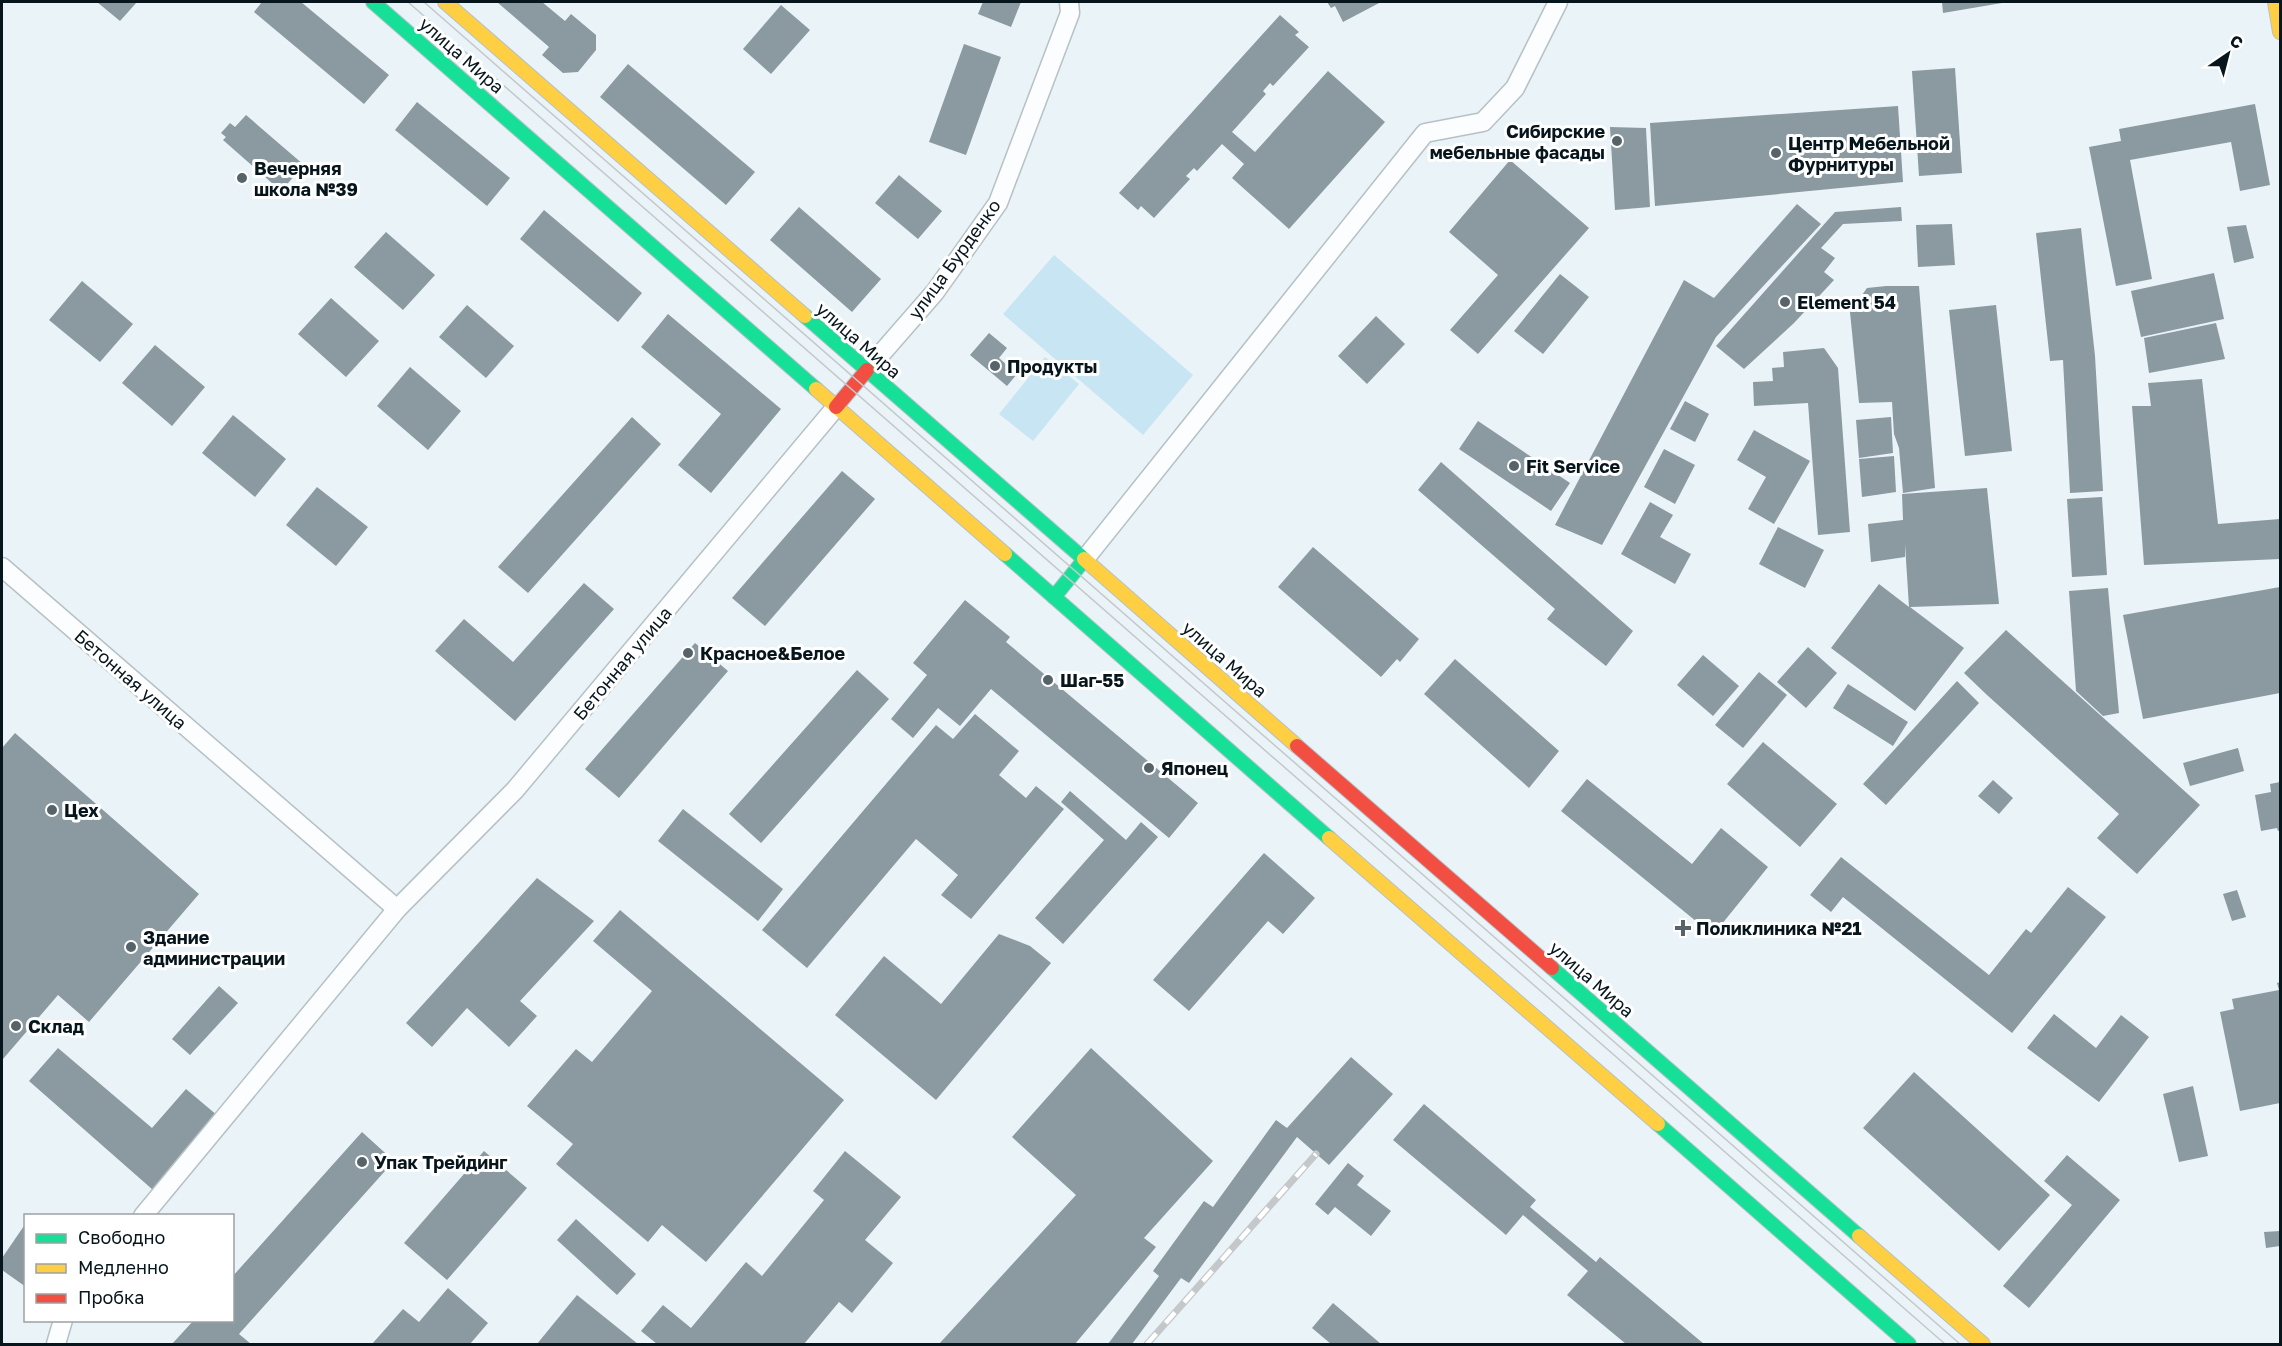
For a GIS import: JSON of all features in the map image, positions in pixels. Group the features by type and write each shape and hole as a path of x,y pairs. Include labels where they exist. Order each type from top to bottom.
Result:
{"street":[{"name":"улица Мира","path":"373,2 1909,1344"},
{"name":"улица Мира","path":"445,2 1983,1344"},
{"name":"улица Бурденко","path":"867,370 935,292 998,203 1070,13 1070,2"},
{"path":"1054,597 1425,133 1483,122 1515,88 1558,2"},
{"path":"2274,2 2280,32"},
{"path":"836,407 867,370"},
{"name":"Бетонная улица","path":"144,1214 397,909 515,790 836,407"},
{"name":"Бетонная улица","path":"2,567 397,909"},
{"path":"56,1344 62,1322"}],"shaded area":[{"path":"1054,255 1193,375 1143,435 1003,314"},
{"path":"1045,357 1079,384 1033,441 999,414"}],"building":[{"path":"97,2 137,2 120,21"},
{"path":"262,2 301,2 389,75 364,104 254,12"},
{"path":"497,2 542,2 565,21 571,14 596,35 596,50 578,72 563,73 542,55 549,47"},
{"path":"983,2 1021,2 1011,27 978,14"},
{"path":"1327,2 1381,2 1343,22 1335,6 1331,8"},
{"path":"1942,2 2002,2 2002,3 1943,13"},
{"path":"781,5 810,30 771,74 743,49"},
{"path":"1280,15 1299,32 1295,35 1309,47 1273,86 1270,83 1263,91 1266,94 1232,132 1255,152 1328,71 1385,122 1289,229 1232,178 1244,164 1222,144 1197,171 1194,168 1186,176 1190,179 1154,218 1141,206 1138,210 1119,193"},
{"path":"964,44 1001,57 966,155 929,142"},
{"path":"628,64 755,172 726,205 600,97"},
{"path":"1955,68 1962,173 1919,176 1912,71"},
{"path":"417,102 510,178 487,206 395,130"},
{"path":"2255,104 2270,185 2240,191 2231,142 2130,160 2152,279 2116,286 2089,147 2121,141 2119,129"},
{"name":"Центр Мебельной Фурнитуры","path":"1898,106 1903,182 1655,206 1650,123"},
{"path":"246,115 304,165 281,191 223,140 226,137 221,133 230,123 235,127"},
{"path":"1610,127 1646,128 1650,207 1615,210"},
{"path":"1510,160 1589,228 1478,354 1450,330 1498,275 1449,232"},
{"path":"899,175 942,211 918,239 875,203"},
{"path":"1797,204 1821,224 1716,337 1602,545 1555,525 1684,280 1714,298"},
{"path":"799,207 881,279 852,312 770,240"},
{"name":"Element 54","path":"1901,207 1902,221 1843,224 1821,248 1835,258 1824,272 1834,280 1794,323 1744,369 1716,346 1835,212"},
{"path":"544,210 642,293 618,322 520,239"},
{"path":"1952,224 1955,265 1918,267 1916,225"},
{"path":"2246,225 2254,258 2234,263 2227,227"},
{"path":"2081,228 2095,356 2103,491 2070,493 2063,360 2050,361 2036,233"},
{"path":"386,232 435,275 403,310 354,267"},
{"path":"2214,273 2224,319 2141,337 2131,291"},
{"path":"1560,274 1589,297 1543,354 1514,331"},
{"path":"82,281 133,324 100,362 49,320"},
{"path":"1919,286 1935,488 1903,493 1899,448 1894,434 1892,402 1859,403 1850,312 1867,288"},
{"path":"331,298 379,341 346,377 298,334"},
{"path":"467,305 514,346 486,378 439,337"},
{"path":"1996,305 2012,451 1965,456 1949,310"},
{"path":"668,314 781,409 711,493 678,465 721,414 641,347"},
{"path":"1376,316 1405,344 1367,384 1338,356"},
{"path":"2216,323 2225,359 2149,373 2144,338"},
{"name":"Продукты","path":"989,333 1007,348 999,358 1017,374 1007,386 970,355"},
{"path":"155,345 205,387 172,426 122,383"},
{"path":"1824,348 1838,368 1850,532 1818,535 1808,403 1754,406 1753,382 1773,381 1772,368 1784,367 1783,352"},
{"path":"410,367 461,411 428,450 377,406"},
{"path":"2202,379 2218,524 2280,519 2280,559 2144,565 2132,406 2151,406 2148,383"},
{"path":"1685,401 1709,414 1695,442 1670,429"},
{"path":"233,415 286,459 255,497 202,453"},
{"path":"632,417 661,444 528,593 498,567"},
{"path":"1891,417 1893,453 1859,458 1856,420"},
{"name":"Fit Service","path":"1478,421 1570,483 1551,511 1459,449"},
{"path":"1754,430 1810,461 1774,524 1748,509 1766,477 1737,460"},
{"path":"1664,449 1695,465 1675,504 1644,487"},
{"path":"1894,456 1896,492 1862,497 1859,459"},
{"path":"1441,462 1633,631 1606,666 1547,619 1555,609 1418,490"},
{"path":"842,471 875,499 765,626 732,598"},
{"path":"317,487 368,527 336,566 286,525"},
{"path":"1987,488 1999,604 1910,607 1964,648 1915,711 1831,648 1879,584 1909,607 1905,544 1905,557 1871,562 1868,524 1903,520 1902,494"},
{"path":"2102,497 2107,575 2072,577 2067,499"},
{"path":"1650,502 1673,515 1660,537 1691,554 1675,584 1621,554"},
{"path":"1778,527 1824,550 1805,588 1759,564"},
{"path":"1313,547 1419,639 1400,662 1397,659 1381,677 1278,587"},
{"path":"584,583 614,609 515,721 435,651 464,619 513,662"},
{"path":"2280,587 2280,693 2143,719 2123,615"},
{"path":"2108,588 2119,713 2103,716 2076,691 2069,591"},
{"path":"965,600 1010,637 1006,642 1198,803 1169,838 991,689 960,726 938,708 913,738 891,719 927,675 913,663"},
{"path":"2006,630 2200,805 2137,874 2097,838 2119,814 1964,673"},
{"path":"695,643 728,671 619,798 585,769"},
{"path":"1808,647 1837,673 1806,708 1777,682"},
{"path":"1703,655 1739,686 1713,716 1677,685"},
{"path":"1455,659 1559,751 1529,788 1424,694"},
{"path":"857,670 889,699 761,843 729,814"},
{"path":"1759,672 1787,695 1743,748 1715,725"},
{"path":"1957,681 1979,703 1886,805 1863,784"},
{"path":"1848,684 1908,722 1893,746 1833,708"},
{"path":"975,714 1019,751 999,775 1026,798 1036,786 1064,809 971,919 941,895 958,875 916,839 807,968 762,930 936,725 953,739"},
{"name":"Цех","path":"15,733 199,894 89,1022 58,995 3,1059 2,748"},
{"path":"1763,742 1837,804 1800,847 1727,784"},
{"path":"2238,748 2244,771 2190,786 2183,763"},
{"path":"1587,779 1692,864 1721,828 1768,867 1713,935 1561,811"},
{"path":"1993,780 2013,798 1999,814 1978,796"},
{"path":"2280,782 2280,830 2278,831 2277,828 2261,831 2255,795 2271,792 2270,784"},
{"path":"1070,791 1126,840 1141,822 1158,837 1063,944 1035,918 1104,840 1061,802"},
{"path":"683,809 783,889 758,921 658,841"},
{"path":"1264,853 1315,898 1283,934 1268,921 1189,1011 1153,980"},
{"path":"1841,857 1989,975 2026,929 2031,933 2068,887 2106,917 2012,1033 1843,897 1831,912 1810,895"},
{"path":"537,878 594,921 520,1001 537,1016 509,1047 467,1008 432,1047 406,1023"},
{"path":"2237,890 2246,917 2232,921 2223,894"},
{"path":"620,910 844,1100 706,1262 662,1225 648,1242 556,1164 573,1144 527,1106 576,1049 592,1062 652,991 593,941"},
{"path":"999,934 1030,946 1051,963 936,1100 835,1015 884,956 941,1004"},
{"path":"2280,982 2280,1103 2240,1111 2220,1012 2234,1009 2232,999 2279,990 2277,983"},
{"path":"219,986 238,1003 190,1055 172,1039"},
{"path":"2054,1014 2096,1048 2121,1015 2149,1037 2099,1102 2027,1048"},
{"path":"58,1048 152,1128 186,1089 218,1116 153,1190 29,1081"},
{"path":"1091,1048 1213,1161 1144,1238 1156,1247 1075,1344 939,1344 1076,1195 1012,1137"},
{"path":"1351,1057 1393,1094 1329,1165 1297,1137 1189,1283 1181,1278 1132,1344 1108,1344 1159,1276 1153,1271 1204,1201 1213,1207 1276,1120 1287,1128"},
{"path":"1914,1072 2050,1195 1999,1251 1863,1128"},
{"path":"2193,1086 2208,1156 2179,1162 2163,1094"},
{"path":"1424,1104 1536,1200 1530,1207 1596,1262 1600,1257 1704,1344 1626,1344 1567,1295 1588,1271 1523,1215 1506,1235 1393,1140"},
{"path":"362,1132 394,1161 239,1334 251,1344 172,1344 192,1322 234,1322 234,1275"},
{"path":"484,1151 527,1188 447,1280 404,1243"},
{"path":"845,1151 901,1197 865,1240 893,1263 852,1313 839,1302 804,1344 657,1344 641,1331 663,1305 691,1328 746,1262 762,1276 824,1200 813,1191"},
{"path":"2067,1155 2120,1200 2029,1308 2003,1286 2072,1205 2044,1181"},
{"path":"1348,1163 1364,1176 1357,1185 1391,1211 1371,1236 1335,1207 1328,1215 1315,1204"},
{"path":"576,1219 636,1274 617,1295 557,1240"},
{"path":"24,1226 24,1286 2,1270 2,1258"},
{"path":"2280,1231 2280,1246 2266,1248 2264,1232"},
{"path":"448,1288 488,1323 470,1344 372,1344 403,1309 419,1322"},
{"path":"577,1295 638,1344 537,1344"},
{"path":"1333,1303 1381,1344 1331,1344 1312,1328"}],"tram line":[{"path":"408,2 1945,1344"},
{"path":"424,2 1960,1344"}],"railway":[{"path":"1147,1344 1316,1154"}],"traffic: fast":[{"path":"373,2 816,389"},
{"path":"805,316 1084,559"},
{"path":"1005,554 1329,838"},
{"path":"1054,597 1084,560"},
{"path":"1552,968 1859,1236"},
{"path":"1658,1124 1909,1344"}],"traffic: slow":[{"path":"445,2 805,316"},
{"path":"2275,2 2280,32"},
{"path":"816,389 1005,554"},
{"path":"1084,559 1297,746"},
{"path":"1329,838 1658,1124"},
{"path":"1859,1236 1983,1344"}],"traffic: jam":[{"path":"836,407 867,370"},
{"path":"1297,746 1552,968"}],"place":[{"name":"Сибирские мебельные фасады","path":"1617,141"},
{"name":"Центр Мебельной Фурнитуры","path":"1776,153"},
{"name":"Вечерняя школа №39","path":"242,178"},
{"name":"Element 54","path":"1785,302"},
{"name":"Продукты","path":"995,366"},
{"name":"Fit Service","path":"1514,466"},
{"name":"Красное&Белое","path":"688,653"},
{"name":"Шаг-55","path":"1048,680"},
{"name":"Японец","path":"1149,768"},
{"name":"Цех","path":"52,810"},
{"name":"Поликлиника №21","path":"1683,928"},
{"name":"Здание администрации","path":"131,947"},
{"name":"Склад","path":"16,1026"},
{"name":"Упак Трейдинг","path":"362,1162"}]}
